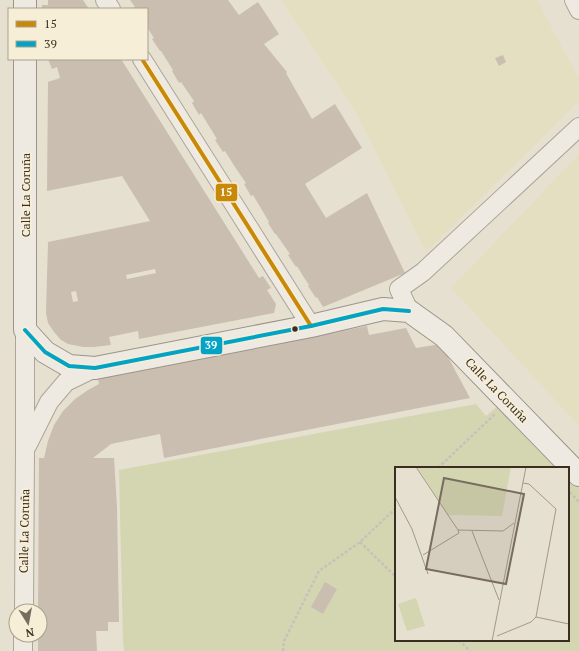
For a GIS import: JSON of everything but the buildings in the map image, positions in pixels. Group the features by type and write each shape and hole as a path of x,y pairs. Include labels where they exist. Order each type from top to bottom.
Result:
{"street":[{"path":"574,0 579,10"},
{"name":"Calle La Coruña","path":"24,603 25,60"},
{"path":"143,60 311,326"},
{"path":"25,330 45,352 68,366 95,368 311,326 383,309 409,311 399,289 423,272 579,127"},
{"name":"Calle La Coruña","path":"409,311 444,336 579,475"},
{"name":"Calle La Coruña","path":"25,450 49,402 66,382 95,368"}],"path":[{"path":"439,467 495,413 501,419"},
{"path":"569,491 579,502"},
{"path":"283,651 284,640 319,571 360,542 395,509"},
{"path":"360,542 395,577"},
{"path":"459,641 470,651"}],"shaded area":[{"path":"281,0 537,0 579,79 579,102 426,252 354,109"},
{"path":"579,154 579,426 451,288"}],"green space":[{"path":"476,404 486,416 500,404 559,467 395,467 395,641 569,641 569,477 579,488 579,651 124,651 119,470"}],"transit line":[{"name":"15","path":"143,60 311,326"},
{"name":"39","path":"25,330 45,352 69,366 95,368 311,326 383,309 409,311"}]}
